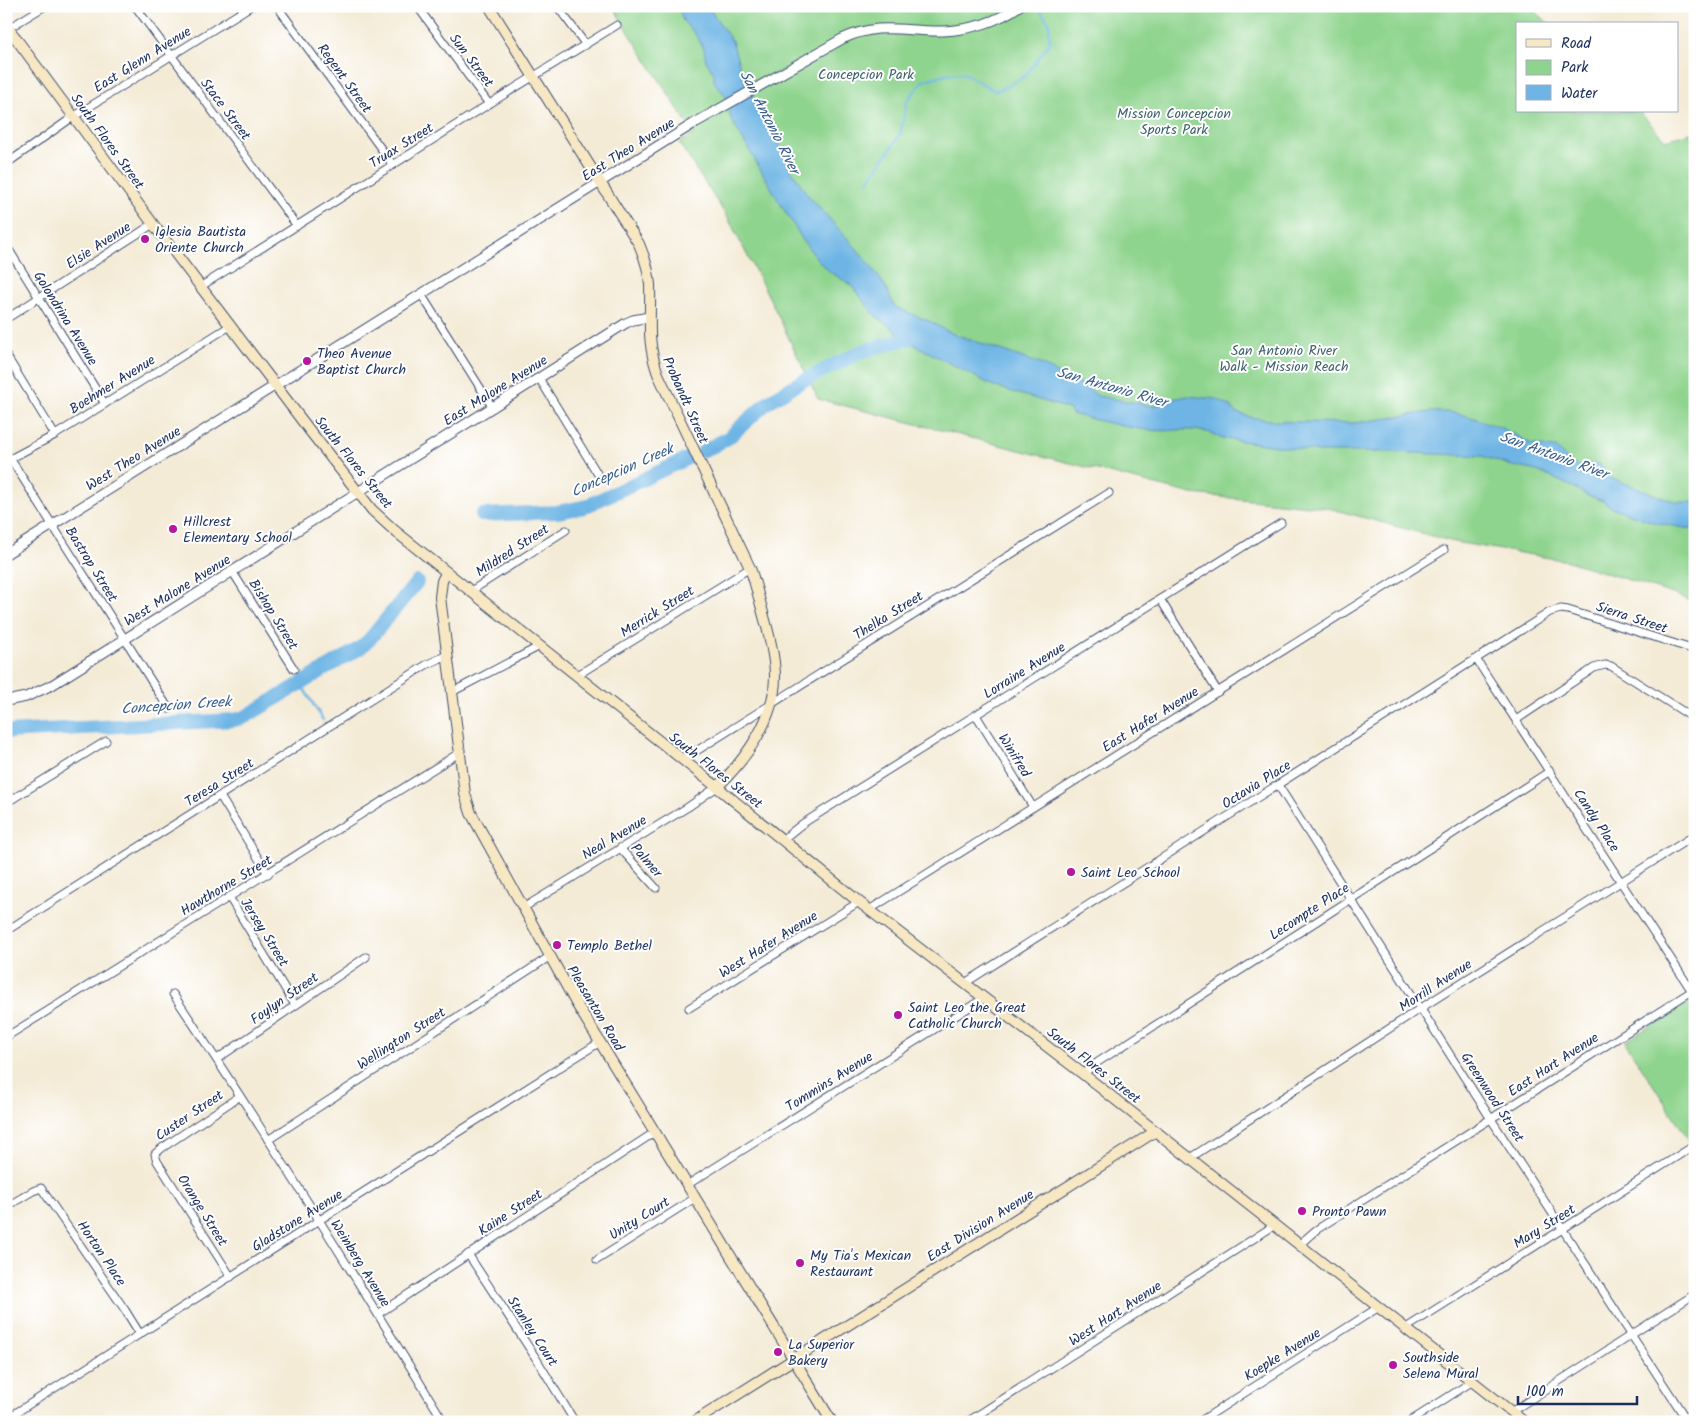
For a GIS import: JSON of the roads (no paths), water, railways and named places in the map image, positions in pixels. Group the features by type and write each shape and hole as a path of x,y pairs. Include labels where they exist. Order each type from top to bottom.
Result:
{"main road":[{"name":"Probandt Street","path":"489,6 639,244 646,260 650,285 650,346 658,374 750,568 772,647 775,678 772,703 752,745 727,777 717,786"},
{"name":"South Flores Street","path":"8,27 200,287 372,510 395,531 717,786 869,910 1156,1131 1524,1422"},
{"name":"Pleasanton Road","path":"446,572 442,581 440,596 459,753 468,806 549,957 832,1422"},
{"name":"East Division Avenue","path":"694,1422 1156,1131"}],"street":[{"path":"8,27 45,6"},
{"name":"Stace Street","path":"135,6 297,226"},
{"name":"East Glenn Avenue","path":"6,164 73,117 250,6"},
{"name":"Regent Street","path":"277,6 393,165"},
{"name":"Sun Street","path":"417,6 489,104"},
{"path":"557,6 586,45"},
{"name":"East Theo Avenue","path":"275,385 693,124 842,39 866,30 892,28 956,30 992,21 1019,6"},
{"name":"Truax Street","path":"200,287 617,25"},
{"name":"Elsie Avenue","path":"6,319 153,224"},
{"name":"Golondrina Avenue","path":"6,245 105,404"},
{"path":"421,294 492,408"},
{"name":"East Malone Avenue","path":"358,493 626,323 649,317"},
{"name":"Boehmer Avenue","path":"8,460 55,435 230,326"},
{"path":"6,355 55,435"},
{"path":"539,378 597,473"},
{"name":"West Theo Avenue","path":"6,554 275,385"},
{"name":"Bastrop Street","path":"8,460 53,525 169,709"},
{"name":"West Malone Avenue","path":"6,701 37,693 358,493"},
{"name":"Thelka Street","path":"682,760 1109,493"},
{"name":"Lorraine Avenue","path":"782,840 802,824 1281,523"},
{"name":"Mildred Street","path":"471,591 566,530"},
{"name":"East Hafer Avenue","path":"869,910 1444,550"},
{"name":"Merrick Street","path":"576,676 750,568"},
{"name":"Bishop Street","path":"232,571 294,670"},
{"path":"1160,599 1218,692"},
{"name":"Sierra Street","path":"1561,609 1695,650"},
{"name":"Octavia Place","path":"965,984 1550,612 1561,609"},
{"path":"452,692 540,646"},
{"name":"Teresa Street","path":"6,931 426,665 447,655"},
{"name":"Candy Place","path":"1476,659 1694,992"},
{"path":"1516,720 1594,668 1605,665 1611,666 1695,719"},
{"name":"Winifred","path":"976,715 1032,807"},
{"path":"6,803 106,741"},
{"name":"Hawthorne Street","path":"6,1037 459,753"},
{"name":"Lecompte Place","path":"1083,1074 1098,1062 1550,771"},
{"name":"Greenwood Street","path":"1278,785 1688,1422"},
{"name":"Neal Avenue","path":"523,908 688,807 717,786"},
{"path":"220,796 268,874"},
{"name":"Morrill Avenue","path":"1190,1158 1421,1008 1695,835"},
{"name":"Palmer","path":"620,848 656,888"},
{"name":"Jersey Street","path":"229,897 295,1005"},
{"name":"West Hafer Avenue","path":"689,1008 860,902"},
{"name":"Foylyn Street","path":"217,1059 366,957"},
{"name":"Wellington Street","path":"268,1140 549,957"},
{"name":"East Hart Avenue","path":"1300,1244 1316,1230 1491,1118 1694,992"},
{"name":"Weinberg Avenue","path":"173,994 217,1059 444,1422"},
{"name":"Tommins Avenue","path":"687,1185 984,998"},
{"name":"Gladstone Avenue","path":"6,1419 600,1042"},
{"name":"Custer Street","path":"156,1157 156,1154 162,1148 240,1096"},
{"name":"Kaine Street","path":"378,1314 655,1132"},
{"name":"Mary Street","path":"1406,1328 1695,1145"},
{"name":"Orange Street","path":"156,1157 231,1277"},
{"name":"Horton Place","path":"6,1208 41,1188 140,1334"},
{"name":"Unity Court","path":"597,1260 695,1198"},
{"name":"West Hart Avenue","path":"968,1422 1275,1225"},
{"name":"Stanley Court","path":"468,1254 575,1422"},
{"path":"1511,1412 1695,1294"},
{"name":"Koepke Avenue","path":"1199,1422 1379,1307"},
{"path":"1409,1422 1473,1381"}],"water":[{"name":"San Antonio River","path":"678,6 707,6 710,10 732,41 744,81 792,171 807,194 873,269 885,286 895,307 929,321 949,332 1043,365 1060,375 1080,383 1098,396 1154,406 1187,396 1217,399 1230,406 1235,412 1250,417 1275,421 1354,423 1430,412 1449,412 1468,416 1502,428 1532,444 1558,449 1568,462 1581,467 1587,464 1600,464 1608,477 1660,497 1678,502 1695,502 1695,530 1653,522 1611,507 1603,501 1586,495 1537,471 1509,465 1482,456 1390,452 1319,452 1220,438 1203,431 1138,429 1072,414 1069,409 993,386 911,343 875,315 850,284 830,272 817,259 780,203 731,119 725,95 714,82 714,73 706,61 704,49 696,35 683,21"}],"waterway":[{"path":"868,181 900,135 907,101 923,81 946,74 964,73 995,91 1008,86 1026,75 1050,42 1049,22 1038,8"},
{"name":"Concepcion Creek","path":"704,451 728,438 768,402 797,384 862,351 924,334"},
{"name":"Concepcion Creek","path":"482,515 557,512 584,507 686,459"},
{"name":"Concepcion Creek","path":"6,732 234,720 245,717 360,648 369,640 417,582"},
{"path":"301,684 323,720"}],"place":[{"name":"Iglesia Bautista Oriente Church","path":"145,239"},
{"name":"Theo Avenue Baptist Church","path":"307,361"},
{"name":"Hillcrest Elementary School","path":"173,529"},
{"name":"Saint Leo School","path":"1071,872"},
{"name":"Templo Bethel","path":"557,945"},
{"name":"Saint Leo the Great Catholic Church","path":"898,1015"},
{"name":"Pronto Pawn","path":"1302,1211"},
{"name":"My Tia's Mexican Restaurant","path":"800,1263"},
{"name":"La Superior Bakery","path":"778,1352"},
{"name":"Southside Selena Mural","path":"1393,1365"}],"park label":[{"name":"Concepcion Park","path":"866,74"},
{"name":"Mission Concepcion Sports Park","path":"1174,122"},
{"name":"San Antonio River Walk - Mission Reach","path":"1284,358"}]}
